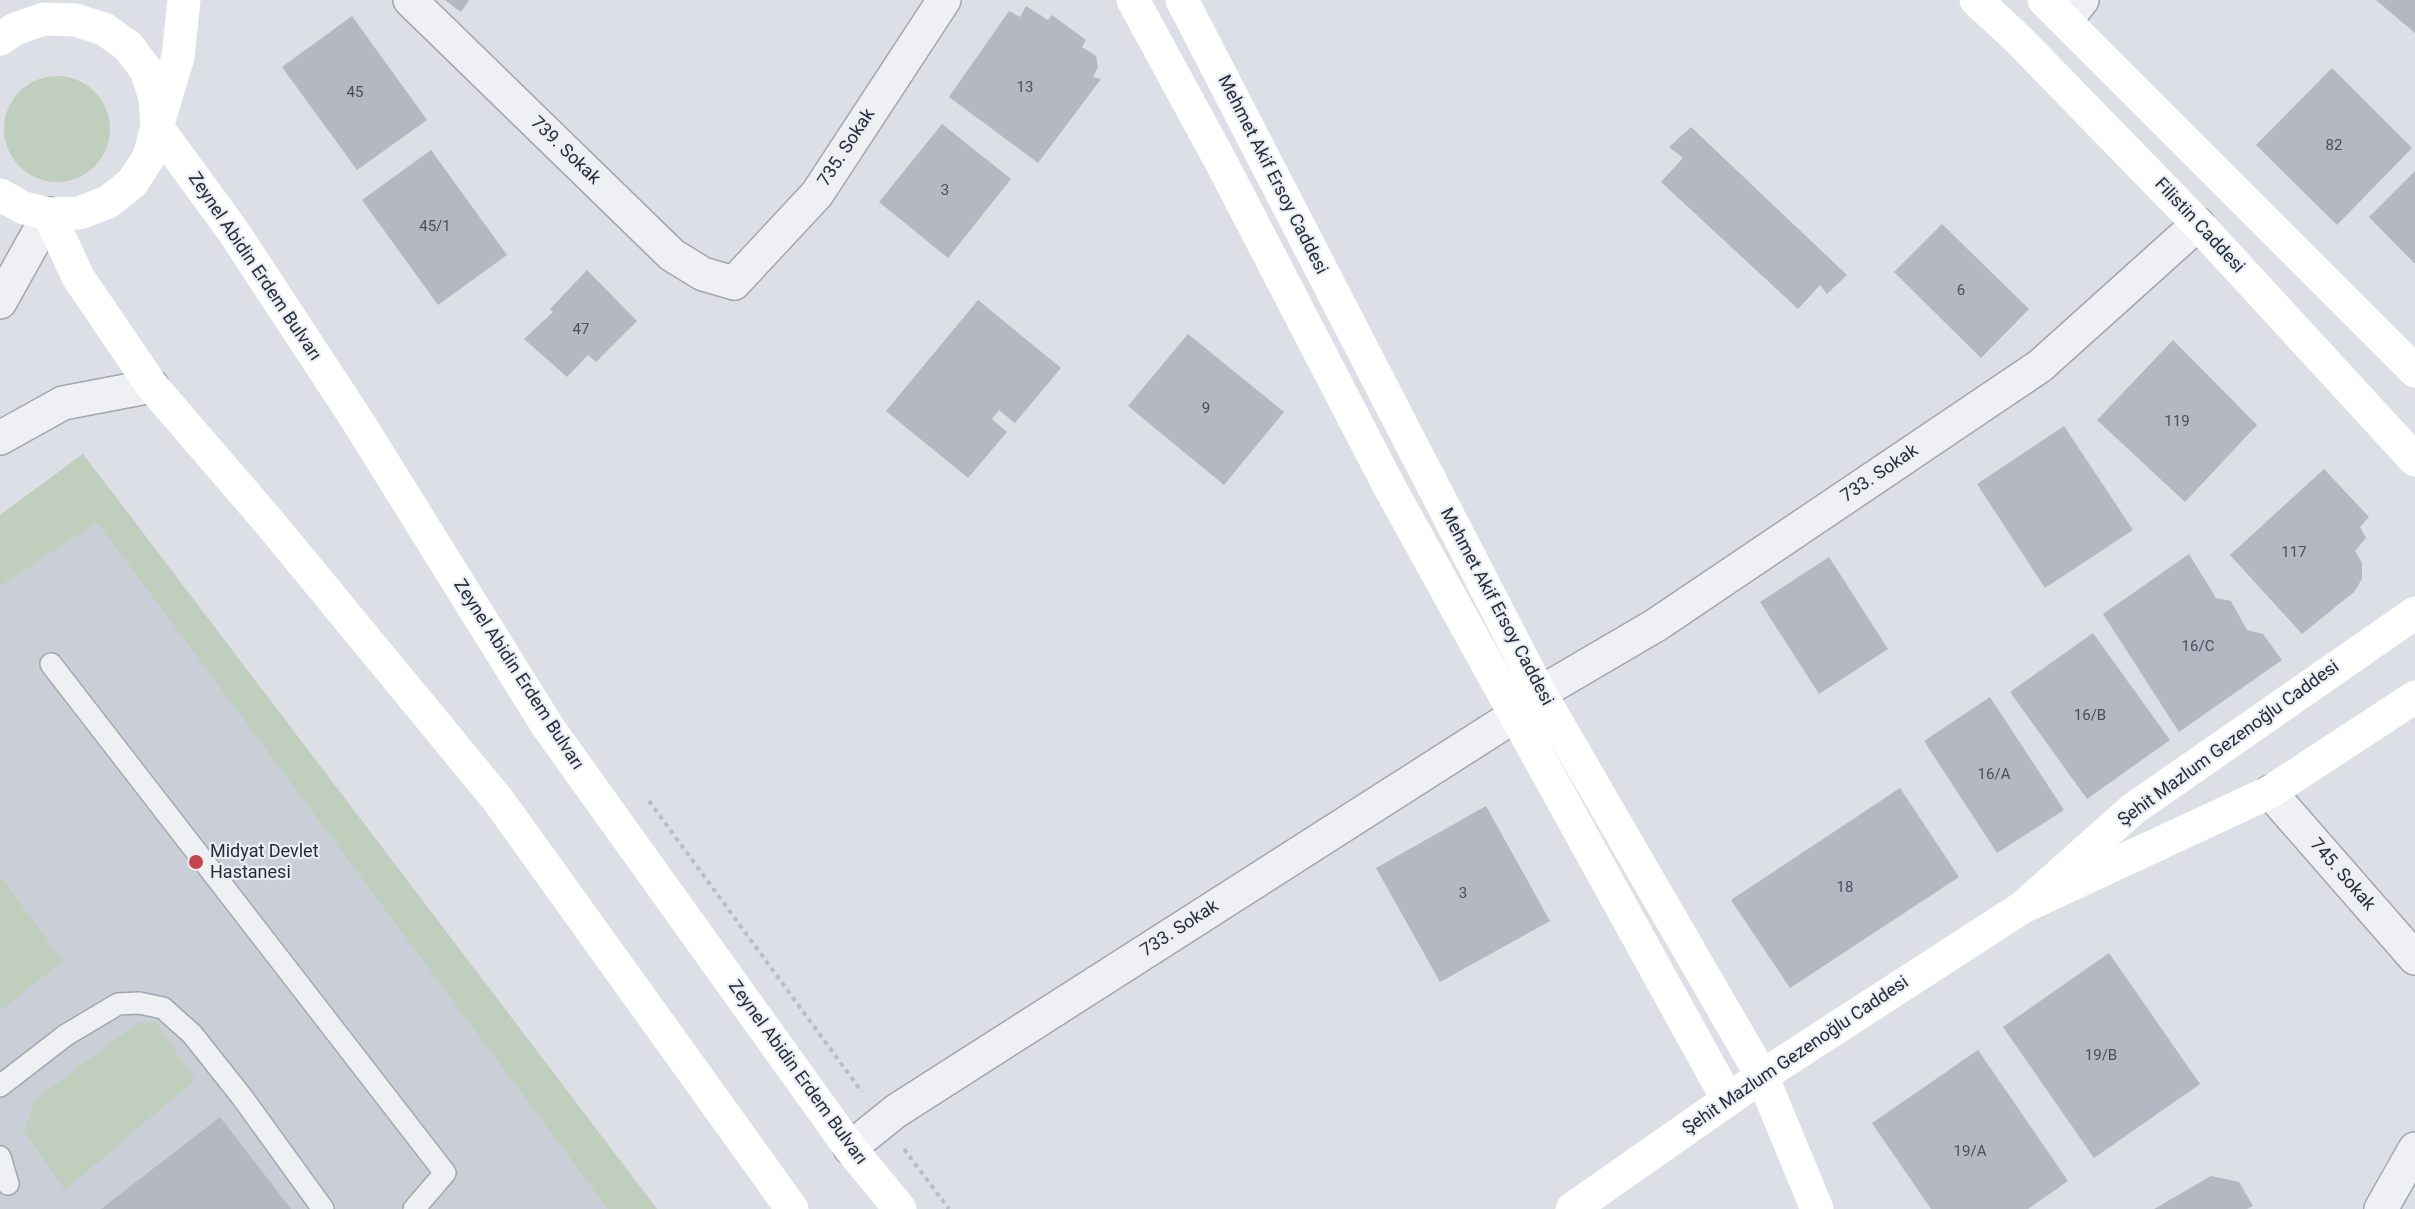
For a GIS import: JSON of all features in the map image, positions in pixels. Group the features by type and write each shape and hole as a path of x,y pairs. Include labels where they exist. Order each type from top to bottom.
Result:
{"street":[{"path":"0,195 24,208 49,214 80,213 108,202 132,183 149,157 178,57 184,0"},
{"name":"739. Sokak","path":"410,0 672,255 703,274 734,283"},
{"name":"735. Sokak","path":"734,283 817,194 944,0"},
{"path":"1133,0 1221,162 1389,486 1728,1100"},
{"name":"Mehmet Akif Ersoy Caddesi","path":"1182,0 1540,693 1762,1076 1817,1209"},
{"name":"Filistin Caddesi","path":"1976,0 2019,40 2198,224 2415,460"},
{"path":"0,39 15,28 74,6 128,46 146,70 156,98 157,127"},
{"path":"2064,7 2415,371"},
{"name":"Zeynel Abidin Erdem Bulvarı","path":"157,127 233,231 357,420 548,727 850,1148 900,1209"},
{"path":"0,302 49,214"},
{"path":"49,214 78,277 152,386 269,522 498,800 792,1209"},
{"name":"733. Sokak","path":"1540,693 1656,625 2040,366 2198,224"},
{"path":"0,438 63,404 152,386"},
{"name":"Şehit Mazlum Gezenoğlu Caddesi","path":"2024,907 2133,809 2415,613"},
{"name":"Şehit Mazlum Gezenoğlu Caddesi","path":"1572,1209 1762,1076 2024,907 2270,792 2415,697"},
{"name":"733. Sokak","path":"850,1148 883,1121 1514,716"},
{"name":"745. Sokak","path":"2270,792 2415,958"},
{"path":"2381,1209 2415,1149"}],"lane":[{"path":"51,664 445,1173 414,1209"},
{"path":"0,1086 66,1035 118,1004 140,1003 163,1008 192,1034 242,1097 323,1209"},
{"path":"0,1157 9,1184"}],"path":[{"path":"644,795 949,1209"}],"shaded area":[{"name":"Midyat Devlet Hastanesi","path":"83,454 657,1209 0,1209 0,515"}],"green space":[{"path":"57,76 77,80 95,91 106,109 110,129 106,149 95,167 77,178 57,182 37,178 19,167 8,149 4,129 8,109 19,91 37,80"},
{"path":"83,454 657,1209 608,1209 97,522 0,586 0,515"},
{"path":"0,876 63,961 0,1011"},
{"path":"155,1021 195,1080 65,1190 24,1131 36,1099 138,1023"}],"building":[{"path":"445,0 469,0 461,12"},
{"path":"2376,0 2415,0 2415,33"},
{"path":"1026,6 1048,20 1052,15 1086,40 1082,47 1096,56 1098,67 1093,77 1101,79 1038,163 949,97 1009,11 1020,17"},
{"path":"352,16 427,120 357,170 282,67"},
{"path":"2332,68 2412,148 2337,225 2256,145"},
{"path":"942,124 1011,179 948,258 879,202"},
{"path":"1691,127 1847,275 1827,294 1820,285 1798,309 1661,182 1683,158 1669,147"},
{"path":"431,150 507,255 438,305 362,200"},
{"path":"2415,171 2415,264 2369,217"},
{"path":"1942,224 2029,309 1981,358 1894,272"},
{"path":"587,270 637,321 596,362 588,355 567,377 524,339 553,312 550,309"},
{"path":"978,300 1061,368 1015,423 999,410 992,419 1007,432 968,478 886,411"},
{"path":"1188,334 1284,412 1224,485 1128,406"},
{"path":"2173,340 2257,425 2185,502 2097,420"},
{"path":"2064,426 2133,530 2045,588 1977,484"},
{"path":"2324,469 2369,517 2360,527 2366,538 2355,551 2362,563 2362,579 2354,592 2302,634 2230,555"},
{"path":"2189,554 2216,598 2231,601 2247,630 2263,634 2282,660 2179,732 2103,614"},
{"path":"1829,557 1888,649 1819,694 1760,602"},
{"path":"2093,633 2170,740 2087,799 2010,692"},
{"path":"1990,697 2064,810 1997,853 1924,741"},
{"path":"1900,788 1959,877 1790,988 1731,900"},
{"path":"1486,806 1550,921 1440,982 1376,868"},
{"path":"2109,953 2200,1084 2094,1158 2003,1027"},
{"path":"1978,1050 2068,1181 2028,1209 1931,1209 1872,1123"},
{"path":"220,1117 291,1209 101,1209"},
{"path":"2211,1176 2239,1182 2253,1206 2247,1209 2154,1209"}],"place":[{"name":"Midyat Devlet Hastanesi","path":"196,862"}]}
